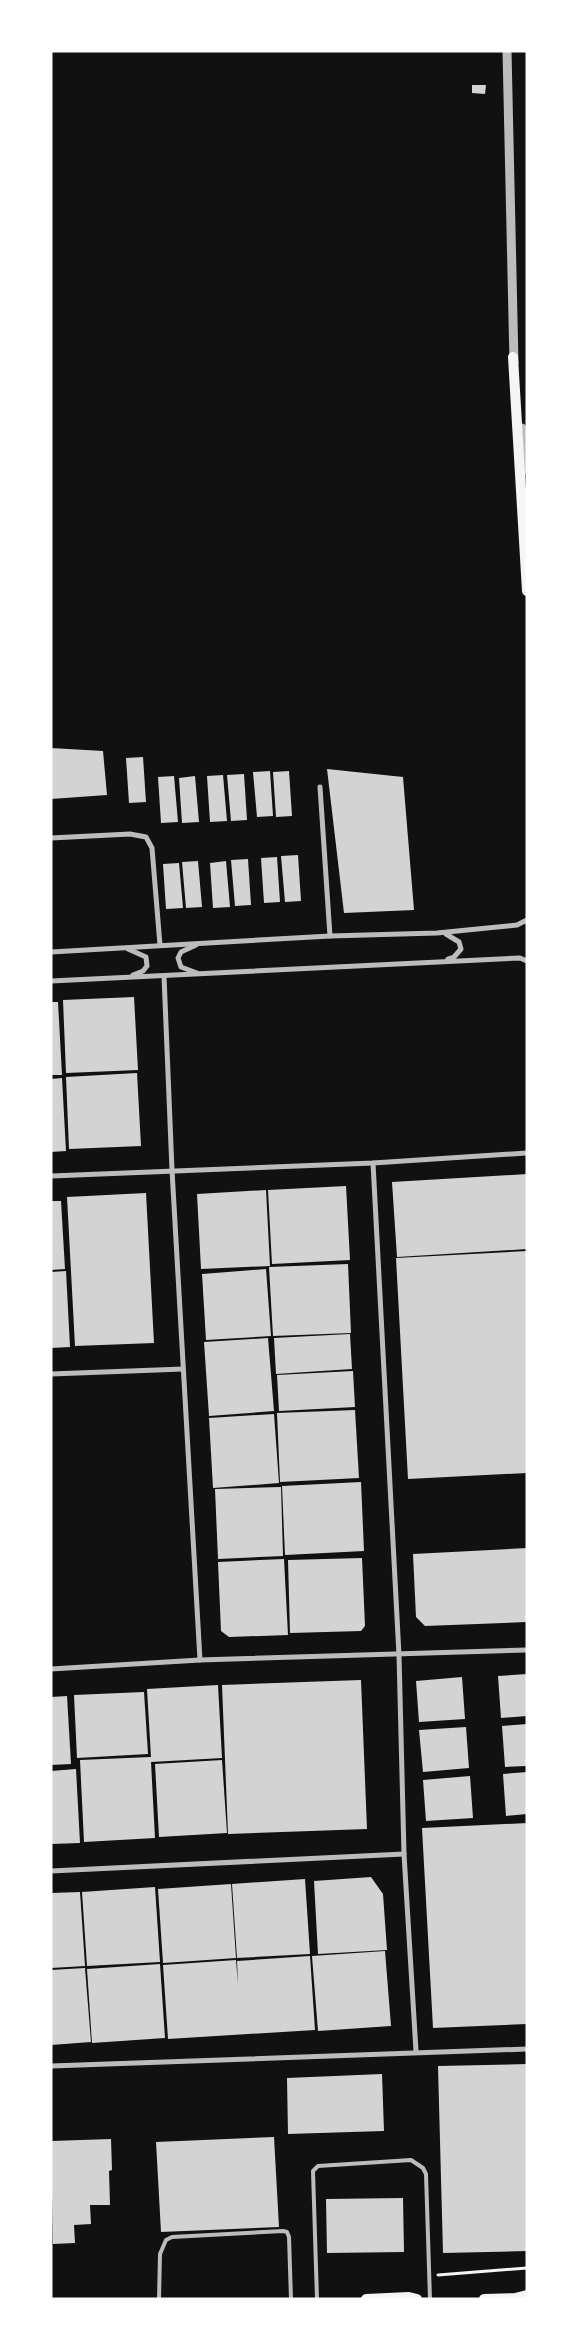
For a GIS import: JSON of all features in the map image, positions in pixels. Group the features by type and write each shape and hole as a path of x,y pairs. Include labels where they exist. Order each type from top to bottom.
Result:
{"main road":[{"path":"513,356 527,591"},
{"path":"484,2299 527,2296"},
{"path":"366,2299 409,2297 417,2299"}],"street":[{"path":"507,51 513,356 527,470"},
{"path":"320,787 330,936"},
{"path":"51,838 130,834 146,837 152,848 160,945"},
{"path":"51,952 330,936 437,933 516,925 527,920"},
{"path":"437,933 451,935 459,942 461,949 454,957 443,961"},
{"path":"201,943 181,952 178,958 182,967 203,974"},
{"path":"123,978 143,971 147,966 146,957 125,948"},
{"path":"51,982 443,961 520,958 527,961"},
{"path":"164,976 172,1170 200,1660"},
{"path":"51,1176 373,1163 527,1153"},
{"path":"373,1163 399,1655 404,1854 416,2051"},
{"path":"51,1374 183,1369"},
{"path":"51,1669 200,1660 527,1650"},
{"path":"51,1871 404,1854"},
{"path":"51,2066 527,2048"}],"lane":[{"path":"317,2299 313,2171 318,2166 411,2160 423,2168 426,2174 430,2299"},
{"path":"159,2299 160,2254 166,2240 172,2237 283,2231 287,2232 289,2238 291,2299"}],"path":[{"path":"430,2276 527,2268"}],"building":[{"path":"472,85 486,85 485,94 472,93"},
{"path":"51,748 103,751 107,795 51,799"},
{"path":"143,757 146,802 129,803 126,758"},
{"path":"327,769 403,777 414,910 344,913"},
{"path":"270,771 273,816 257,817 253,772"},
{"path":"289,771 292,816 276,817 273,772"},
{"path":"244,774 247,820 231,821 227,775"},
{"path":"223,775 227,821 210,822 207,776"},
{"path":"174,776 178,822 161,823 158,777"},
{"path":"195,776 199,822 182,823 179,778"},
{"path":"298,855 301,901 285,902 281,856"},
{"path":"277,857 280,902 264,903 261,858"},
{"path":"248,859 251,905 235,906 231,860"},
{"path":"198,861 202,907 186,908 182,862"},
{"path":"226,861 230,907 213,908 210,863"},
{"path":"179,863 183,908 166,909 163,864"},
{"path":"134,997 138,1070 66,1073 63,1000"},
{"path":"51,1002 58,1002 62,1075 51,1075"},
{"path":"137,1073 141,1146 69,1149 66,1077"},
{"path":"62,1078 66,1151 51,1152 51,1079"},
{"path":"527,1174 527,1249 397,1257 392,1182"},
{"path":"346,1186 350,1260 272,1264 268,1190"},
{"path":"266,1190 270,1266 201,1269 197,1194"},
{"path":"146,1193 154,1343 75,1346 67,1197"},
{"path":"51,1201 61,1201 65,1269 51,1270"},
{"path":"527,1251 527,1473 408,1479 396,1258"},
{"path":"348,1264 351,1333 273,1336 269,1267"},
{"path":"266,1269 271,1336 206,1340 202,1274"},
{"path":"66,1271 70,1347 51,1348 51,1272"},
{"path":"350,1334 352,1369 276,1374 274,1338"},
{"path":"268,1338 274,1411 209,1416 204,1342"},
{"path":"353,1371 355,1407 279,1411 277,1375"},
{"path":"355,1410 359,1478 280,1482 277,1413"},
{"path":"274,1414 279,1483 213,1488 209,1418"},
{"path":"361,1482 364,1551 285,1555 282,1486"},
{"path":"281,1487 283,1556 218,1559 215,1489"},
{"path":"527,1548 527,1622 425,1626 416,1617 413,1554"},
{"path":"362,1558 365,1626 361,1631 290,1633 288,1560"},
{"path":"284,1559 288,1635 229,1637 221,1631 218,1562"},
{"path":"527,1674 527,1716 501,1718 498,1676"},
{"path":"462,1677 465,1719 419,1722 416,1681"},
{"path":"361,1680 367,1829 228,1834 222,1685"},
{"path":"218,1685 222,1758 151,1762 155,1838 84,1842 80,1760 151,1757 147,1689"},
{"path":"144,1692 148,1754 77,1758 74,1695"},
{"path":"67,1696 71,1764 51,1765 51,1697"},
{"path":"527,1724 527,1766 505,1767 502,1726"},
{"path":"466,1727 469,1768 423,1772 419,1730"},
{"path":"222,1760 227,1833 159,1837 155,1764"},
{"path":"76,1769 80,1843 51,1844 51,1771"},
{"path":"527,1772 527,1814 506,1816 503,1774"},
{"path":"470,1776 473,1818 426,1821 423,1780"},
{"path":"527,1823 527,2024 433,2028 422,1828"},
{"path":"371,1877 383,1894 387,1950 318,1954 314,1881"},
{"path":"305,1879 310,1954 237,1958 232,1884"},
{"path":"231,1884 236,1958 163,1963 158,1889"},
{"path":"155,1887 160,1962 87,1966 82,1892"},
{"path":"80,1892 85,1966 51,1968 51,1893"},
{"path":"385,1951 391,2026 318,2031 312,1956"},
{"path":"310,1956 315,2030 168,2039 163,1965 236,1960 238,1984 237,1961"},
{"path":"160,1964 165,2038 92,2043 87,1969"},
{"path":"85,1968 91,2042 51,2045 51,1970"},
{"path":"527,2064 527,2251 443,2253 438,2066"},
{"path":"382,2074 384,2131 288,2134 287,2078"},
{"path":"274,2137 279,2227 161,2232 156,2142"},
{"path":"111,2139 112,2170 109,2171 110,2205 90,2205 91,2224 74,2225 75,2243 53,2244 51,2141"},
{"path":"403,2198 404,2252 327,2253 326,2199"}]}
